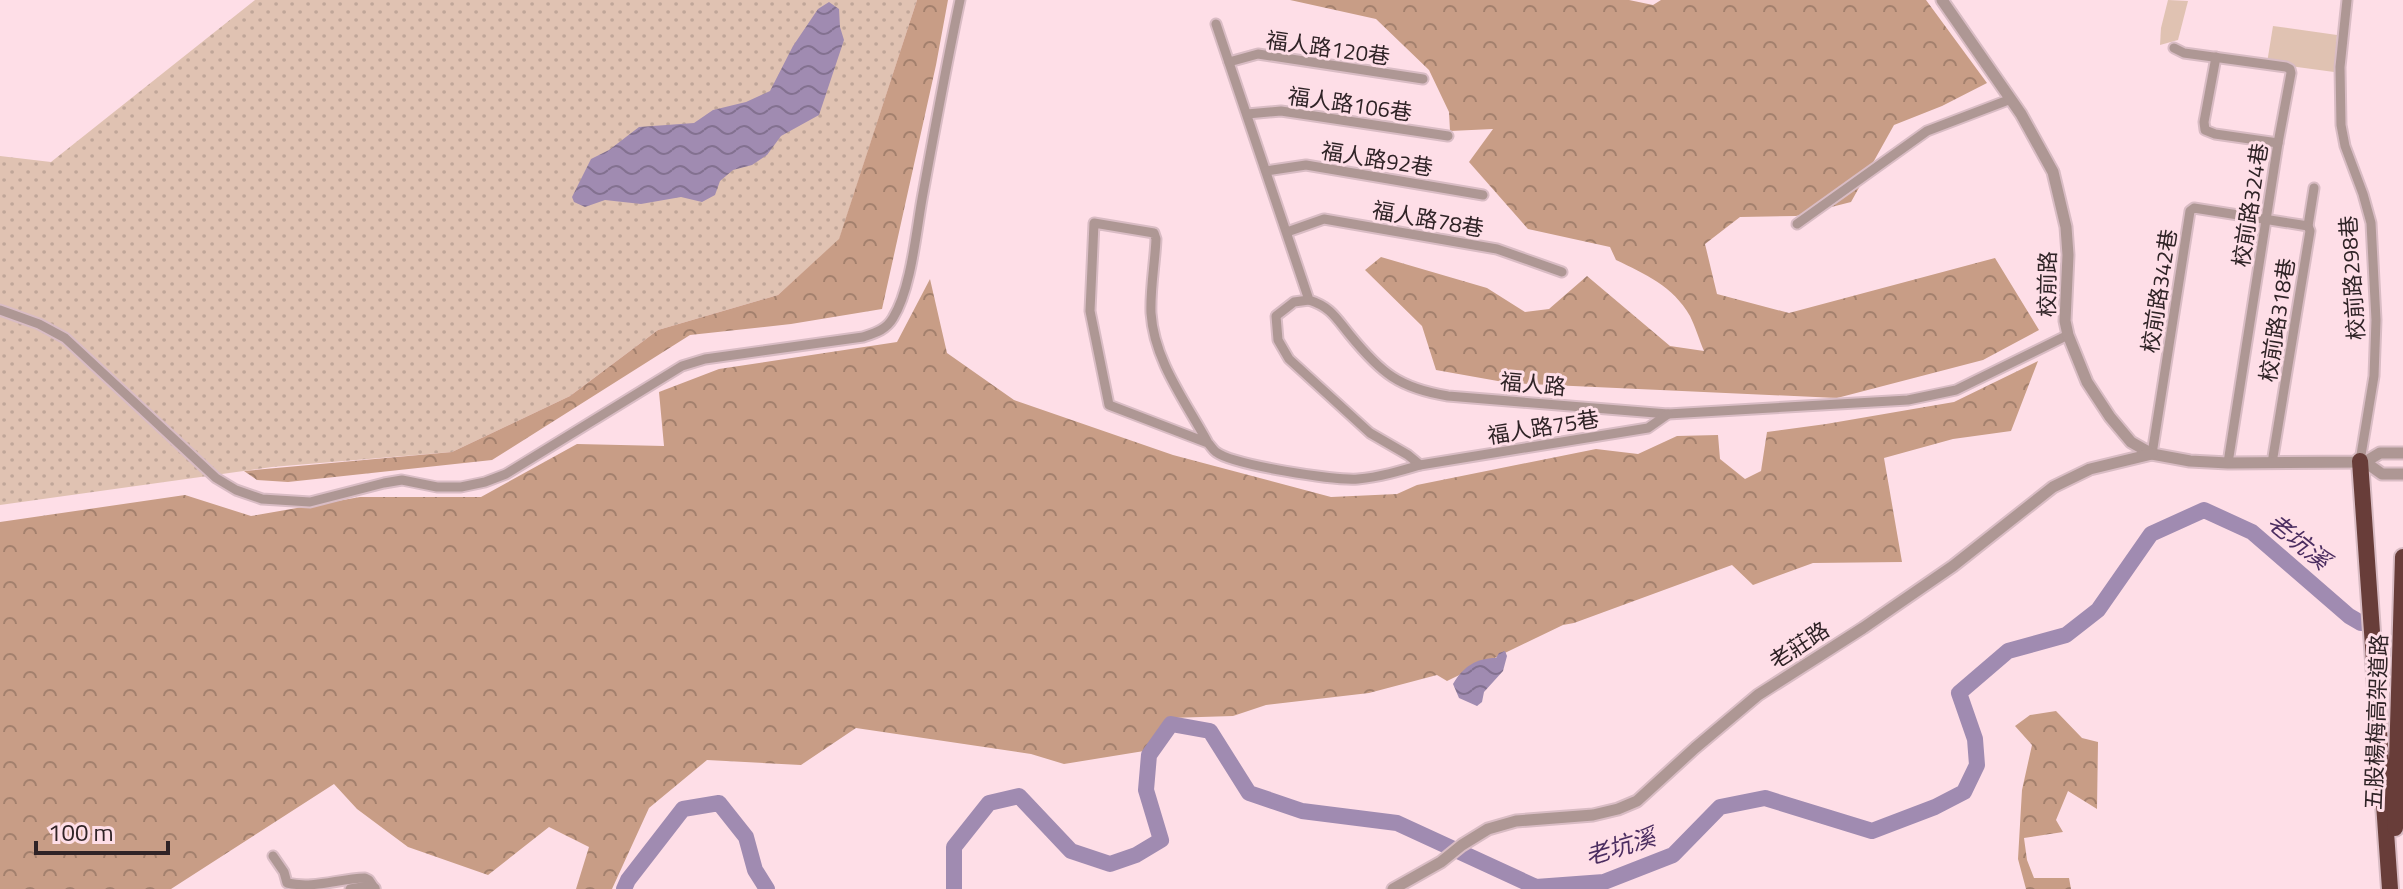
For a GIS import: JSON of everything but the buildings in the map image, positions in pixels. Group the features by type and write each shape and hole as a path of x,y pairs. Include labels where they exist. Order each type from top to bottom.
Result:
{"highway":[{"path":"2362,462 2392,889"},
{"name":"五股楊梅高架道路","path":"2392,889 2403,557"}],"street":[{"path":"0,310 39,324 65,338 216,478 236,490 262,499 310,502 402,480 437,487 461,487 485,482 506,474 682,366 705,359 863,337 880,331 891,322 901,303 914,247 960,0"},
{"name":"校前路","path":"1942,0 2011,99 2053,172 2066,227 2065,321 2068,335 2087,382 2131,442 2152,454 2180,460 2228,463 2362,462 2380,453 2403,453"},
{"name":"校前路298巷","path":"2347,0 2340,67 2341,125 2371,223 2376,320 2374,376 2362,462"},
{"path":"1216,24 1309,300 1294,302 1276,316 1278,340 1289,359 1370,433 1420,465"},
{"name":"校前路324巷","path":"2174,48 2184,53 2290,69 2291,73 2228,463"},
{"name":"福人路120巷","path":"1229,62 1258,54 1423,79"},
{"path":"2216,57 2205,130 2278,143"},
{"path":"1797,224 1927,131 2011,99"},
{"name":"福人路106巷","path":"1247,114 1281,111 1448,136"},
{"name":"福人路92巷","path":"1266,171 1306,165 1483,195"},
{"name":"校前路318巷","path":"2272,463 2310,231 2308,226 2314,188"},
{"name":"校前路342巷","path":"2152,454 2190,211 2194,208 2266,220"},
{"name":"福人路78巷","path":"1287,232 1324,219 1497,249 1562,272"},
{"path":"2266,220 2308,226"},
{"name":"福人路75巷","path":"1208,443 1109,405 1090,311 1094,223 1154,233 1151,312 1157,345 1208,443 1217,453 1265,468 1355,480 1384,476 1420,465 1648,428 1668,414"},
{"name":"福人路","path":"1309,300 1325,305 1366,354 1392,378 1419,391 1668,414 1908,400 1956,390 2068,335"},
{"name":"老莊路","path":"1393,889 1441,862 1488,829 1516,821 1593,815 1637,801 1758,695 1953,566 2053,487 2090,469 2152,454"},
{"path":"2362,462 2382,474 2403,474"},
{"path":"273,856 284,872 287,883 292,886 322,888 365,878 375,888"},
{"path":"350,889 375,888"}],"shaded area":[{"path":"255,0 917,0 839,240 778,295 658,330 570,396 452,452 272,467 0,505 0,156 51,162"},
{"path":"2168,0 2188,1 2178,40 2160,45 2161,28"},
{"path":"2273,26 2337,35 2334,72 2267,63"}],"green space":[{"path":"917,0 948,0 882,309 791,324 690,335 492,460 288,482 257,480 244,471 452,452 570,396 658,330 778,295 839,239"},
{"path":"1290,0 1629,0 1653,5 1661,0 1926,0 1987,83 1942,106 1894,125 1851,202 1796,216 1740,217 1705,244 1717,294 1789,313 1995,258 2039,330 1983,360 1837,398 1509,383 1436,370 1422,326 1365,270 1381,257 1487,288 1525,312 1549,309 1587,276 1670,346 1704,351 1690,316 1675,297 1658,282 1616,260 1610,247 1528,229 1469,162 1493,129 1450,131 1449,112 1429,70 1376,19"},
{"path":"930,279 947,353 1014,400 1173,455 1331,497 1397,494 1417,485 1596,449 1638,454 1677,436 1718,435 1720,459 1745,479 1761,471 1767,432 1954,402 2038,361 2011,431 1953,439 1884,458 1902,562 1813,563 1753,585 1732,565 1563,625 1447,681 1437,675 1369,693 1266,705 1233,716 1169,718 1144,751 1064,764 1031,754 856,728 801,765 707,760 649,808 612,889 576,889 589,847 549,827 488,875 408,847 357,809 334,784 171,889 0,889 0,522 185,495 251,516 360,497 481,497 577,444 664,446 659,392 719,369 897,342"},
{"path":"2056,711 2082,738 2098,742 2097,809 2068,791 2056,820 2063,832 2024,838 2027,860 2034,878 2069,878 2071,889 2026,889 2018,859 2022,790 2032,745 2015,726 2030,715"}],"water":[{"path":"829,2 839,9 844,40 819,115 781,136 767,155 752,165 733,170 720,181 715,195 702,202 681,197 641,204 605,200 585,207 574,202 572,197 591,159 609,150 639,127 694,123 713,110 746,102 770,91 793,46 818,9"},
{"path":"1505,651 1507,656 1503,671 1484,692 1482,702 1477,706 1459,698 1453,684 1461,673 1476,662 1496,658"}],"waterway":[{"name":"老坑溪","path":"954,889 954,847 989,803 1019,796 1071,851 1110,864 1136,855 1161,840 1146,790 1149,755 1171,724 1210,731 1249,793 1302,811 1397,823 1536,887 1604,882 1673,855 1720,807 1765,798 1872,831 1935,807 1964,792 1977,765 1975,739 1959,693 2008,651 2066,635 2098,610 2151,534 2204,510 2252,532 2361,623"},
{"name":"老坑溪","path":"624,889 683,809 719,803 746,837 755,870 767,889"}]}
